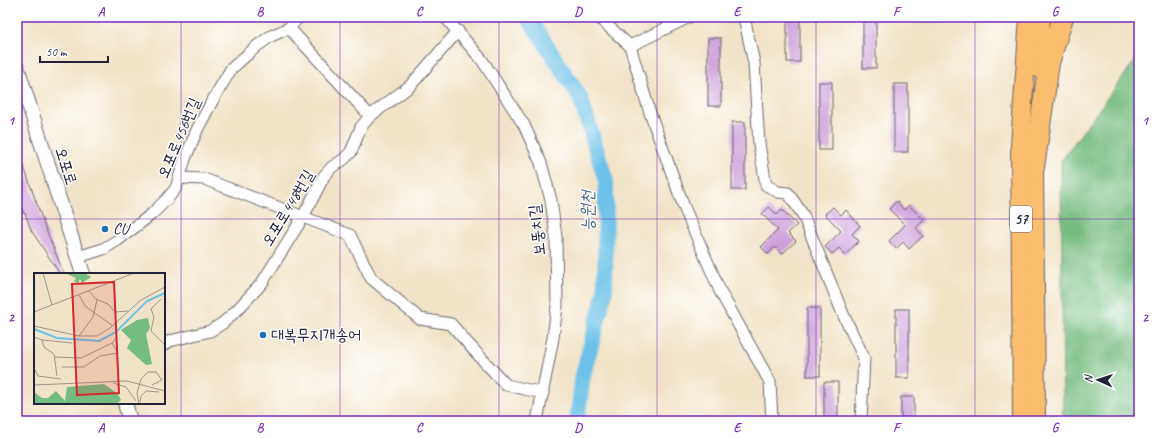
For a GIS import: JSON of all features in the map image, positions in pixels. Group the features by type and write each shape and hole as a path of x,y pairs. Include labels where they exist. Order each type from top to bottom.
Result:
{"highway":[{"name":"57","path":"1022,421 1020,145 1028,17"},
{"name":"57","path":"1036,421 1034,167 1035,99 1041,17"},
{"path":"1034,167 1049,64 1064,17"}],"street":[{"name":"오포로456번길","path":"78,257 103,249 118,240 152,214 168,198 176,188 185,159 197,130 230,69 256,46 271,36 289,28 299,17"},
{"name":"보뚱치길","path":"445,17 482,60 524,125 541,163 551,200 556,237 557,306 553,338 537,421"},
{"path":"598,17 630,46 650,113 684,208 720,291 770,382 772,421"},
{"path":"630,46 688,17"},
{"path":"744,17 754,63 759,144 766,185 778,192 788,193 803,215 843,314 864,358 861,421"},
{"path":"289,28 370,116"},
{"name":"오포로448번길","path":"165,344 170,341 210,331 223,323 238,309 262,283 303,217 324,176 332,167 343,160 351,152 361,127 370,116 410,86 458,32"},
{"name":"오포로","path":"17,67 83,273"},
{"path":"180,178 204,179 350,235 371,278 420,319 451,324 506,385 543,393"},
{"path":"125,404 130,421"}],"green space":[{"path":"1139,55 1139,421 1063,421 1061,161"}],"building":[{"path":"787,17 800,17 800,62 787,62"},
{"path":"863,17 876,17 876,68 863,68"},
{"path":"708,38 721,38 721,106 708,106"},
{"path":"819,82 832,82 832,150 819,150"},
{"path":"894,84 908,84 908,152 894,152"},
{"path":"732,122 745,122 745,190 732,190"},
{"path":"18,150 45,227 64,273 59,273 31,230 17,195"},
{"path":"897,201 904,210 909,205 924,220 916,228 923,236 909,249 903,242 896,249 889,241 905,225 889,209"},
{"path":"769,207 777,215 782,210 797,225 788,233 796,241 782,254 775,247 768,254 761,247 778,230 762,214"},
{"path":"833,207 841,215 846,210 860,226 852,234 859,241 845,255 839,248 832,254 825,247 841,231 825,214"},
{"path":"807,308 820,308 820,376 807,376"},
{"path":"896,309 909,309 909,378 896,378"},
{"path":"824,382 838,382 838,421 824,421"},
{"path":"901,397 914,397 914,421 901,421"}],"waterway":[{"name":"능원천","path":"528,17 580,97 606,181 605,292 583,375 577,421"}],"place":[{"name":"CU","path":"105,229"},
{"name":"대복무지개송어","path":"263,335"}]}
